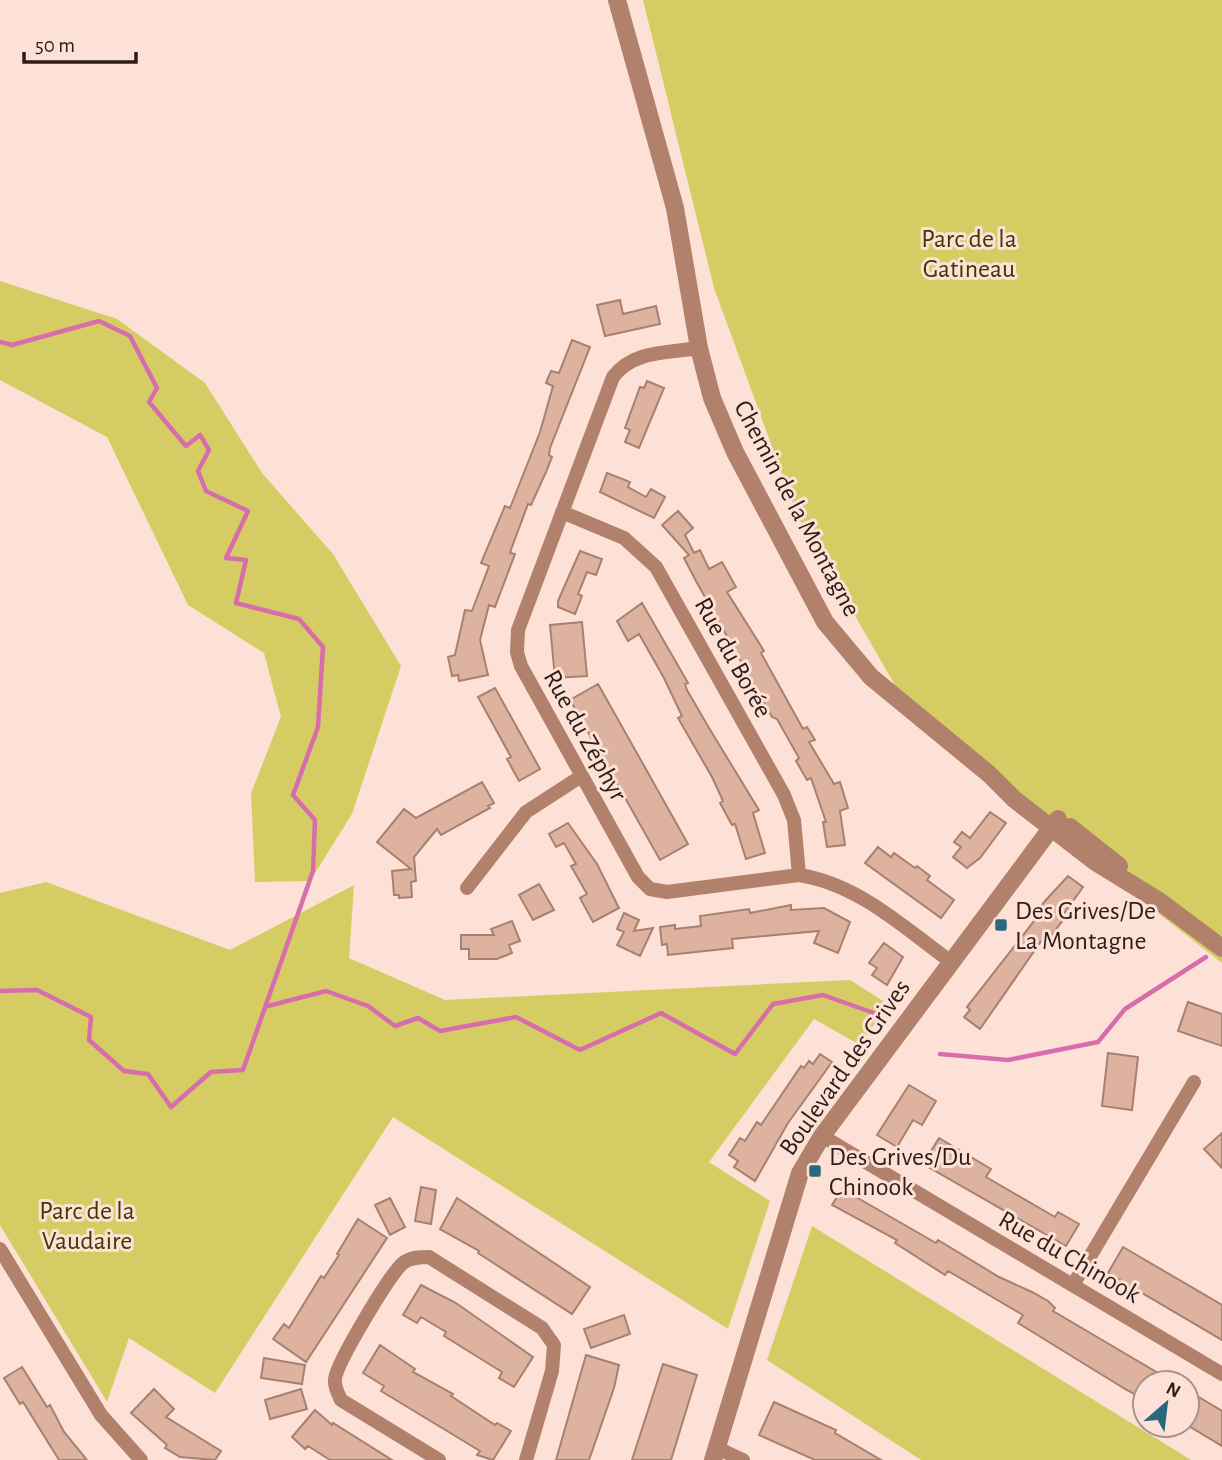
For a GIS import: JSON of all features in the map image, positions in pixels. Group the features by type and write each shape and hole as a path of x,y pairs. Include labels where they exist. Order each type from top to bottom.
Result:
{"street":[{"name":"Chemin de la Montagne","path":"617,0 675,208 699,348 722,426 825,622 846,650 896,700 989,774 1014,799 1055,823 1094,861 1158,901 1222,948"},
{"name":"Rue du Zéphyr","path":"699,348 641,356 619,369 518,630 517,652 521,666 638,877 650,889 667,892 799,875 819,878 849,890 950,961"},
{"name":"Rue du Borée","path":"562,512 624,538 656,567 784,795 794,820 799,875"},
{"path":"467,888 526,812 580,776"},
{"name":"Boulevard des Grives","path":"715,1454 800,1173 822,1136 1055,823"},
{"path":"1073,1285 1194,1082"},
{"name":"Rue du Chinook","path":"822,1136 1222,1374"},
{"path":"0,1249 101,1415 141,1460"},
{"path":"439,1460 341,1400 334,1384 337,1367 358,1330 403,1263 417,1256 429,1257 542,1328 554,1345 552,1371 526,1460"},
{"path":"715,1454 743,1460"}],"green space":[{"name":"Parc de la Gatineau","path":"643,0 1222,0 1222,963 919,727 797,515 714,288"},
{"path":"0,281 117,319 205,383 262,473 333,554 401,666 352,814 310,881 255,882 251,793 281,717 264,653 188,605 107,437 0,380"},
{"name":"Parc de la Vaudaire","path":"46,882 230,950 354,885 349,958 445,1000 850,980 888,1004 860,1045 814,1019 709,1162 770,1201 728,1329 393,1117 215,1393 129,1338 107,1402 0,1225 0,893"},
{"path":"812,1226 1131,1423 1131,1439 1157,1439 1191,1460 921,1460 767,1360"}],"building":[{"path":"620,300 623,314 656,306 660,324 605,336 597,305"},
{"path":"572,340 590,347 550,448 549,455 552,457 531,505 528,504 512,547 510,553 515,554 495,607 489,605 480,640 488,675 459,681 458,675 452,676 448,657 455,655 465,610 472,611 489,566 481,563 505,506 510,508 540,432 553,386 546,383 551,371 559,373"},
{"path":"647,381 664,388 639,448 625,442 630,430 625,428 640,387 644,388"},
{"path":"607,473 630,482 628,487 646,497 651,489 665,497 654,518 600,492"},
{"path":"678,511 693,528 685,535 694,553 700,550 709,569 722,562 736,587 727,592 764,651 761,653 803,729 807,727 815,740 809,742 834,784 840,782 848,808 840,811 845,845 827,847 823,822 826,822 811,778 807,780 796,761 799,758 777,719 772,717 696,581 684,558 689,555 662,525"},
{"path":"580,551 602,559 596,575 587,572 578,594 582,596 575,614 558,607 558,601"},
{"path":"642,603 688,683 685,684 687,690 759,810 753,813 765,853 746,859 735,824 732,825 720,803 723,801 712,777 678,718 682,716 664,678 639,634 628,641 617,621"},
{"path":"582,622 587,676 555,678 550,625"},
{"path":"598,684 688,844 660,860 570,700"},
{"path":"495,688 540,769 519,781 507,759 511,757 478,697"},
{"path":"482,782 494,803 488,806 490,808 441,835 437,829 414,857 416,881 411,882 412,897 399,898 399,895 394,895 392,871 411,869 377,842 404,809 416,818"},
{"path":"990,812 1006,823 980,858 967,868 953,857 961,847 954,842 962,832 970,838"},
{"path":"568,823 597,864 619,908 593,922 580,898 587,894 571,866 576,864 564,843 556,847 549,834"},
{"path":"878,847 891,857 894,853 915,868 917,866 930,876 927,880 954,900 941,918 865,863"},
{"path":"1068,876 1083,887 1061,918 1063,920 1048,940 1044,937 980,1029 964,1017 970,1010 967,1007 1041,912 1038,910"},
{"path":"539,884 554,910 533,920 519,895"},
{"path":"791,905 791,910 824,908 850,922 838,953 814,943 819,931 732,939 733,948 668,955 667,944 662,945 660,927 675,925 675,929 701,926 700,916 749,909 750,913"},
{"path":"624,913 639,920 634,931 653,928 640,956 617,945 624,932 617,929"},
{"path":"512,921 520,941 509,945 512,953 497,959 469,959 469,949 461,949 461,935 494,935 491,929"},
{"path":"884,943 903,957 887,985 872,975 877,968 869,963"},
{"path":"1188,1002 1222,1014 1222,1046 1178,1031"},
{"path":"1108,1053 1138,1057 1132,1110 1102,1106"},
{"path":"820,1054 832,1062 788,1123 755,1181 734,1167 738,1161 729,1155 740,1138 745,1141 757,1122 761,1125 801,1066 804,1068 809,1061 813,1064"},
{"path":"909,1085 936,1101 922,1125 913,1120 897,1147 877,1135"},
{"path":"1222,1133 1222,1168 1204,1149"},
{"path":"939,1138 991,1169 986,1177 1055,1217 1058,1212 1079,1224 1066,1246 923,1164"},
{"path":"421,1187 436,1190 431,1224 415,1221"},
{"path":"842,1189 936,1243 938,1240 999,1277 1048,1301 1055,1308 1053,1311 1151,1369 1131,1369 1131,1392 1018,1323 1023,1315 948,1271 945,1275 895,1243 897,1240 832,1205"},
{"path":"390,1198 405,1227 390,1235 375,1205"},
{"path":"457,1198 590,1287 572,1314 478,1253 479,1251 440,1229"},
{"path":"358,1219 387,1238 306,1362 273,1339 284,1324 289,1328 321,1276 324,1278 339,1255 337,1254"},
{"path":"1123,1247 1222,1305 1222,1340 1108,1273"},
{"path":"421,1285 456,1303 533,1357 514,1387 499,1378 502,1372 444,1336 446,1332 421,1317 417,1323 403,1315"},
{"path":"624,1315 630,1334 591,1348 584,1329"},
{"path":"380,1345 415,1369 413,1372 453,1394 451,1396 495,1425 497,1423 511,1431 493,1460 477,1455 480,1451 381,1391 384,1386 363,1373"},
{"path":"586,1355 619,1365 614,1388 589,1460 556,1460"},
{"path":"264,1358 305,1365 302,1384 261,1378"},
{"path":"663,1364 697,1375 671,1460 632,1460"},
{"path":"22,1367 47,1407 50,1405 64,1432 87,1460 59,1460 23,1402 20,1404 4,1378"},
{"path":"154,1389 174,1409 166,1417 221,1451 215,1460 180,1457 165,1448 167,1445 131,1413"},
{"path":"301,1389 307,1409 270,1419 265,1400"},
{"path":"1201,1398 1222,1411 1222,1446 1201,1433"},
{"path":"774,1402 836,1430 835,1433 881,1460 815,1460 759,1435"},
{"path":"315,1410 332,1425 333,1423 392,1460 330,1460 308,1446 305,1449 292,1437"}],"waterway":[{"path":"0,342 12,345 99,321 130,336 157,388 149,402 186,446 200,435 209,450 198,471 206,491 248,511 226,558 246,560 236,603 299,619 323,647 318,727 293,795 315,820 313,871 243,1070 211,1072 171,1107 148,1074 124,1071 89,1040 91,1017 37,990 0,991"},
{"path":"940,1054 1008,1060 1098,1042 1125,1009 1206,957"},
{"path":"268,1006 326,991 368,1006 395,1026 418,1018 440,1031 516,1017 580,1050 661,1013 735,1054 773,1004 823,995 874,1013"}],"place":[{"name":"Des Grives/De La Montagne","path":"1001,925"},
{"name":"Des Grives/Du Chinook","path":"815,1171"}]}
